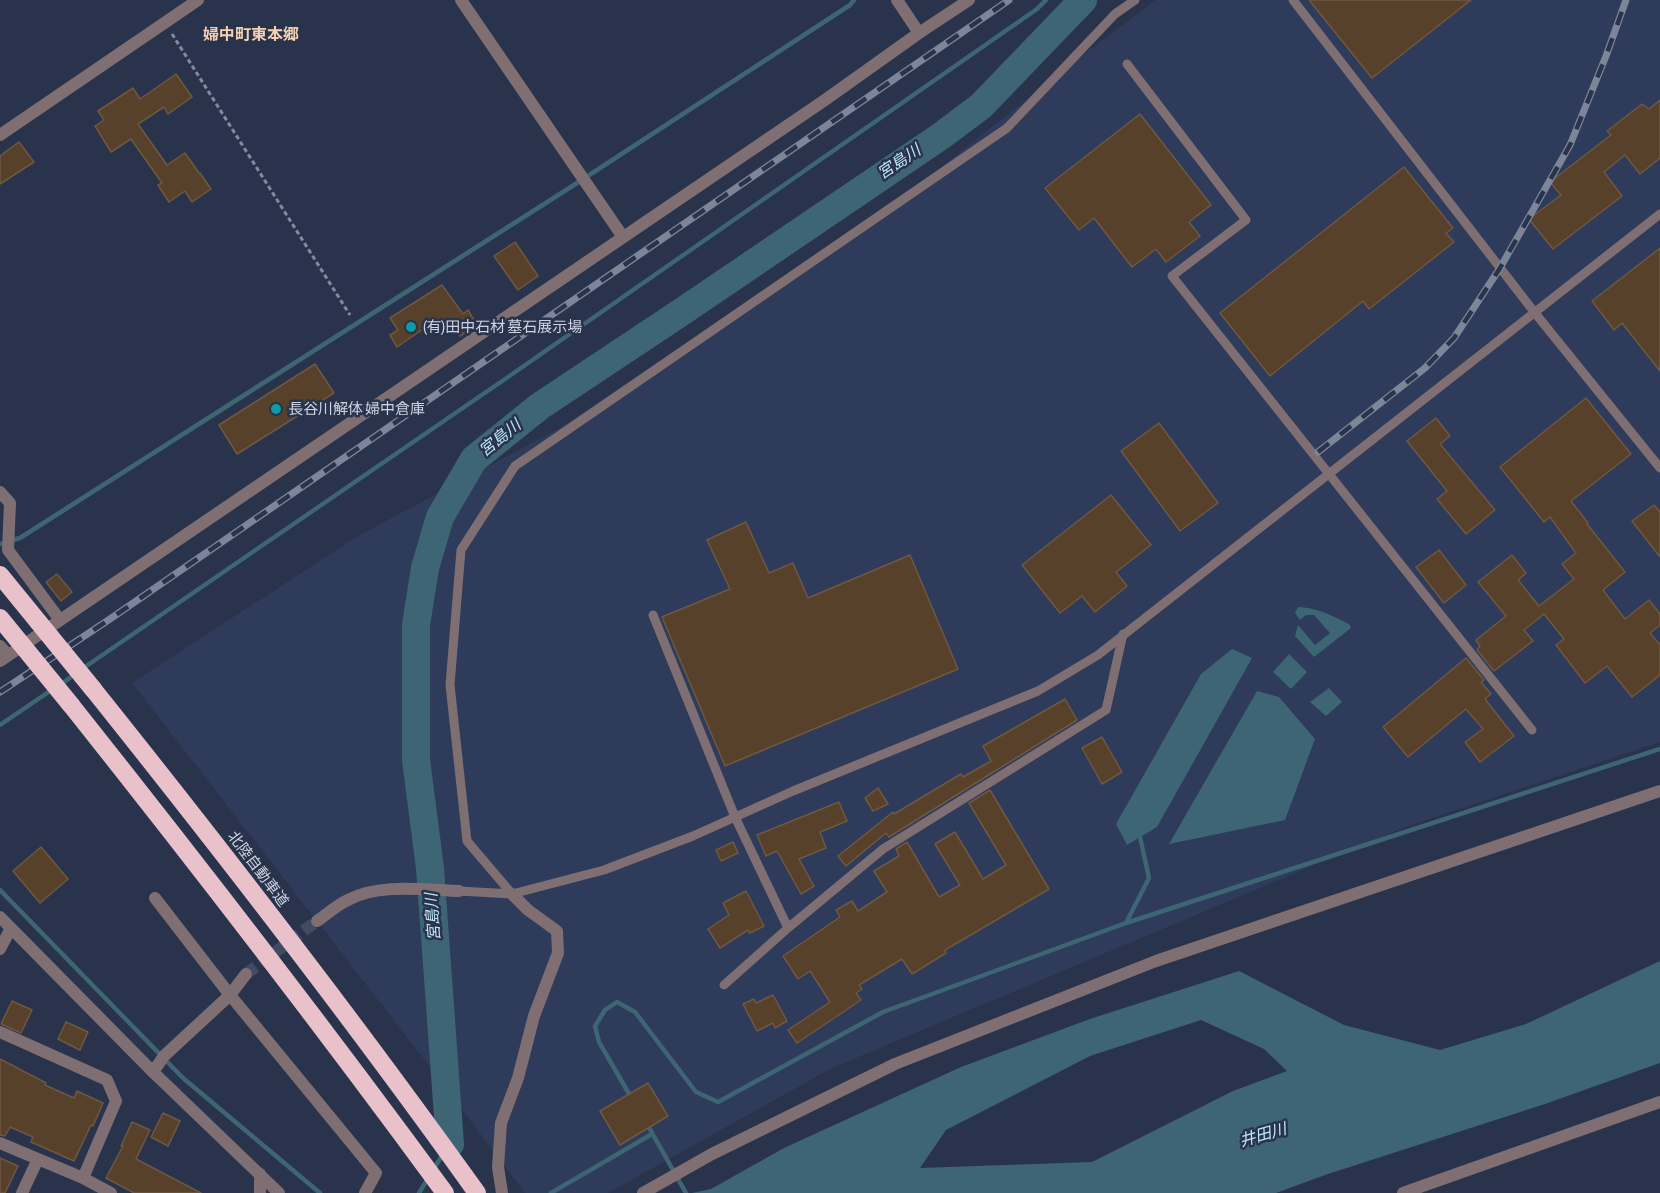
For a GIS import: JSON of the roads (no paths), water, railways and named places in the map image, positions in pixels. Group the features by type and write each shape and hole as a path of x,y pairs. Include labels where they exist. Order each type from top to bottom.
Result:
{"highway":[{"name":"北陸自動車道","path":"0,575 204,829 408,1097 477,1193"},
{"path":"0,618 195,862 445,1193"}],"street":[{"path":"0,135 198,0"},
{"path":"461,0 623,237"},
{"path":"897,0 919,33"},
{"path":"0,645 4,658 969,0"},
{"path":"0,492 10,503 8,550 60,620"},
{"path":"643,1193 712,1154 895,1064 1156,962 1660,791"},
{"path":"317,921 348,899 369,891 404,889 459,891"},
{"path":"502,1193 498,1167 501,1123 518,1078 534,1016 558,953 557,931 528,910 512,894"},
{"path":"155,898 230,995 376,1173 365,1193"},
{"path":"0,917 153,1071 279,1193"},
{"path":"0,949 11,928"},
{"path":"153,1071 164,1056 230,995 246,974"},
{"path":"0,1032 107,1080 116,1101 83,1178"},
{"path":"1403,1193 1660,1102"},
{"path":"0,1143 83,1178 111,1193"},
{"path":"22,1193 38,1159"},
{"path":"260,1174 260,1193"}],"lane":[{"path":"512,894 467,840 450,685 461,550 514,466 1006,128 1115,14 1135,0"},
{"path":"1293,0 1535,313 1660,468"},
{"path":"1127,64 1246,220 1173,276 1532,730"},
{"path":"459,891 512,894 604,870 693,836 793,791 1038,691 1098,655 1660,214"},
{"path":"653,615 735,817 788,928"},
{"path":"724,985 883,849 1106,710 1123,634"}],"water":[{"path":"1298,607 1324,612 1349,624 1351,628 1314,657 1295,636 1298,625 1315,645 1330,633 1314,615 1306,615 1300,620 1295,613"},
{"path":"1232,649 1252,658 1157,827 1127,845 1116,824 1201,674"},
{"path":"1289,654 1307,672 1291,689 1273,672"},
{"path":"1329,688 1342,702 1326,716 1310,702"},
{"path":"1257,691 1279,697 1315,739 1285,820 1169,844"},
{"name":"井田川","path":"1660,961 1660,1063 1545,1104 1276,1193 692,1193 711,1189 784,1148 961,1067 1090,1019 1239,971 1344,1025 1440,1050 1526,1024","holes":["1201,1020 1264,1049 1287,1071 1233,1091 1092,1162 920,1168 946,1130 1090,1056"]}],"waterway":[{"path":"0,544 20,538 574,185 850,5 854,0"},
{"path":"82,669 508,377 1037,9 1046,0"},
{"name":"宮島川","path":"450,1144 430,868 416,760 416,625 425,568 440,517 474,459 540,406 941,136 981,106 1083,0"},
{"path":"60,685 75,674"},
{"path":"0,725 53,689"},
{"path":"632,1099 599,1042 595,1026 605,1010 617,1002 635,1012 696,1092 718,1102 883,1012 1126,923 1660,749"},
{"path":"1126,923 1149,878 1140,837"},
{"path":"0,890 183,1078 320,1193"},
{"path":"647,1124 686,1193"},
{"path":"551,1193 652,1134"},
{"path":"433,1170 443,1154"},
{"path":"419,1193 429,1177"}],"tunnel":[{"path":"246,974 317,921"}],"railway":[{"path":"0,692 110,619 1009,0"},
{"path":"1318,452 1425,368 1454,338 1500,268 1570,145 1626,0"}],"place":[{"name":"(有)田中石材 墓石展示場","path":"411,327"},
{"name":"長谷川解体 婦中倉庫","path":"276,409"}],"district":[{"name":"婦中町東本郷","path":"251,35"}]}
